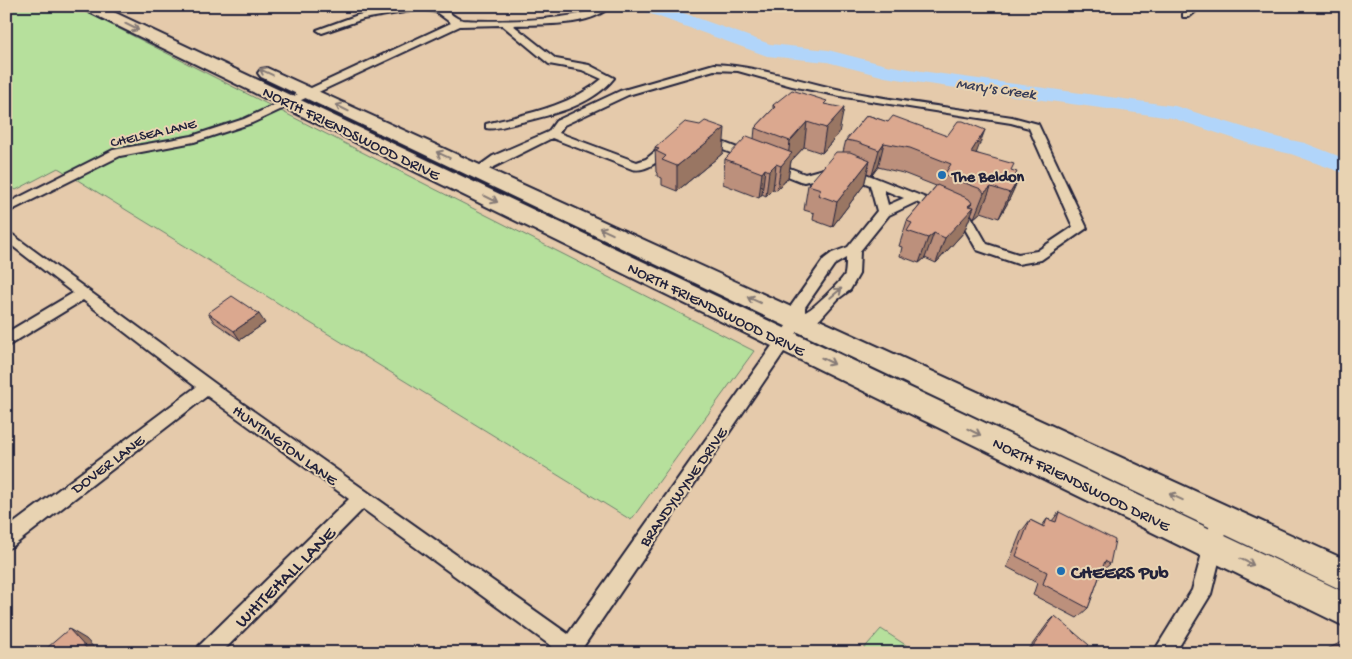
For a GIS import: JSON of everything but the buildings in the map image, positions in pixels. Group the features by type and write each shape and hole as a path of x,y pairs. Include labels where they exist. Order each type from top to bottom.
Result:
{"main road":[{"name":"NORTH FRIENDSWOOD DRIVE","path":"88,6 299,97 478,171 791,330"},
{"path":"123,6 210,47"},
{"name":"NORTH FRIENDSWOOD DRIVE","path":"256,68 299,97 1217,532 1346,610"},
{"name":"NORTH FRIENDSWOOD DRIVE","path":"1217,532 1346,576"}],"street":[{"path":"322,30 362,16 422,6 439,10 458,23 563,21 599,12 606,6"},
{"path":"1186,15 1198,6"},
{"path":"490,126 544,114 601,87 609,78 585,67 553,62 504,22"},
{"name":"CHELSEA LANE","path":"6,209 117,153 194,139 248,121 458,23"},
{"path":"478,171 497,159 552,134 560,123 624,93 714,67 739,68 792,83 845,94 1012,120 1034,126 1080,228 1041,256 1018,260 982,247 966,219 846,171 834,170 804,178 698,137 684,136 650,162 636,166 552,134"},
{"path":"876,182 884,212"},
{"path":"791,330 798,306 829,262 837,256 853,250 884,212 916,198"},
{"name":"HUNTINGTON LANE","path":"6,234 207,386 569,650"},
{"path":"791,330 815,315 832,295 845,286 852,274 853,250"},
{"path":"6,341 84,293"},
{"name":"BRANDYWYNE DRIVE","path":"569,650 791,330"},
{"name":"DOVER LANE","path":"6,540 207,386"},
{"name":"WHITEHALL LANE","path":"206,653 362,498"},
{"path":"1163,653 1202,594 1217,532"}],"green space":[{"path":"6,6 74,6 754,351 631,520 58,168 16,190 6,185"},
{"path":"881,629 918,653 860,653"}],"waterway":[{"name":"Mary's Creek","path":"646,6 767,50 828,56 885,71 928,78 1175,112 1267,142 1297,148 1346,167"}],"place":[{"name":"The Beldon","path":"942,175"},
{"name":"CHEERS Pub","path":"1061,571"}]}
